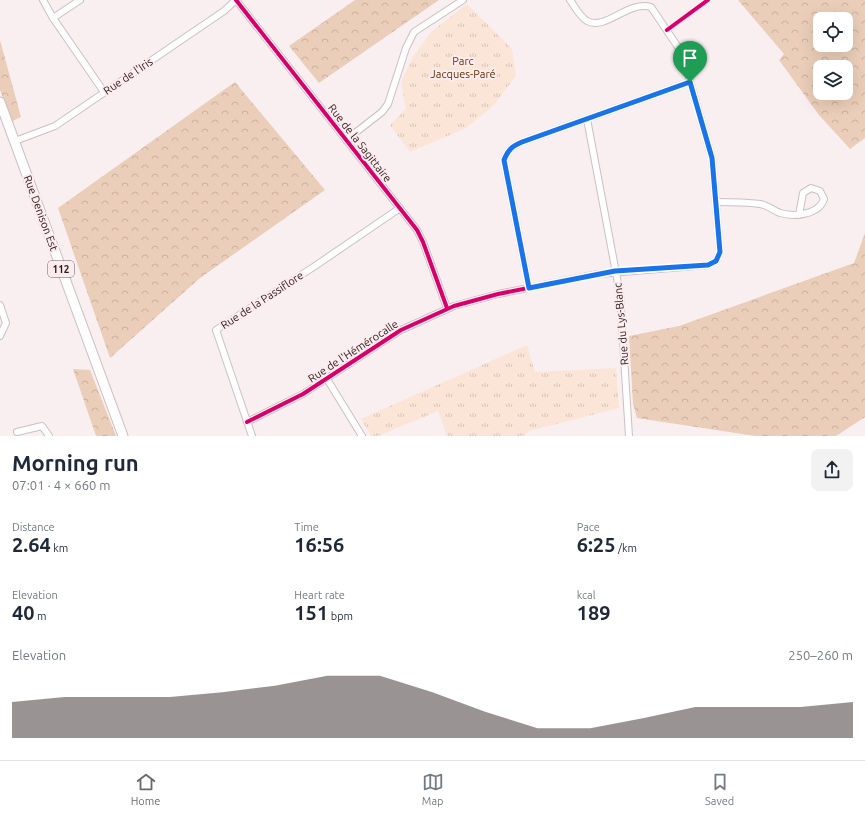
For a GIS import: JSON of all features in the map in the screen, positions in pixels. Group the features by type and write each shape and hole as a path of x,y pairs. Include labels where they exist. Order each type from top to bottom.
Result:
{"main road":[{"name":"Rue Denison Est","path":"0,102 123,436"}],"street":[{"path":"43,0 53,18 104,92"},
{"path":"53,18 80,0"},
{"name":"Rue de la Sagittaire","path":"236,0 400,208 420,236 447,308"},
{"name":"Rue de l'Iris","path":"15,141 55,126 224,11 236,0"},
{"path":"346,140 382,112 388,104 406,48 414,32 463,0"},
{"name":"Rue de l'Hémérocalle","path":"246,422 282,406 327,379 401,330 447,308 498,294 615,271 708,265 716,261 720,252 712,158 682,53 651,6 645,1 638,0 630,3 597,22 589,22 582,17 570,0"},
{"path":"529,288 504,160 508,152 513,146 690,82"},
{"name":"Rue du Lys-Blanc","path":"587,119 620,294 629,436"},
{"path":"716,202 758,204 782,213 799,215 816,209 823,203 824,199 820,191 810,188 803,193 799,215"},
{"name":"Rue de la Passiflore","path":"252,436 216,330 316,266 400,208"},
{"path":"0,305 6,323 0,336"},
{"path":"327,379 362,436"},
{"path":"17,432 42,426 49,436"}],"green space":[{"path":"355,0 439,0 319,83 289,46"},
{"path":"738,0 865,0 865,138 850,149 819,115 779,60 784,54"},
{"name":"Parc Jacques-Paré","path":"467,4 512,49 516,76 493,106 466,128 410,152 390,125 406,109 401,82 413,57 431,32"},
{"path":"0,40 21,117 12,121 0,90"},
{"path":"235,82 325,190 200,278 110,358 58,208"},
{"path":"865,233 865,417 836,436 755,436 637,418 633,404 629,336 679,326 854,263"},
{"path":"527,345 535,372 616,368 619,408 529,431 523,436 447,436 438,411 378,436 371,436 361,419"},
{"path":"73,369 90,370 116,436 96,436"}],"cycle path":[{"path":"236,0 417,230 423,242 447,308"},
{"path":"667,30 708,0"},
{"path":"247,422 303,394 401,330 454,306 498,294 598,274 708,265 716,261 720,252 712,158 690,82"}],"route":[{"path":"690,82 712,158 720,252 716,261 708,265 615,271 529,288 504,160 508,152 513,146 522,142 690,82"}]}
